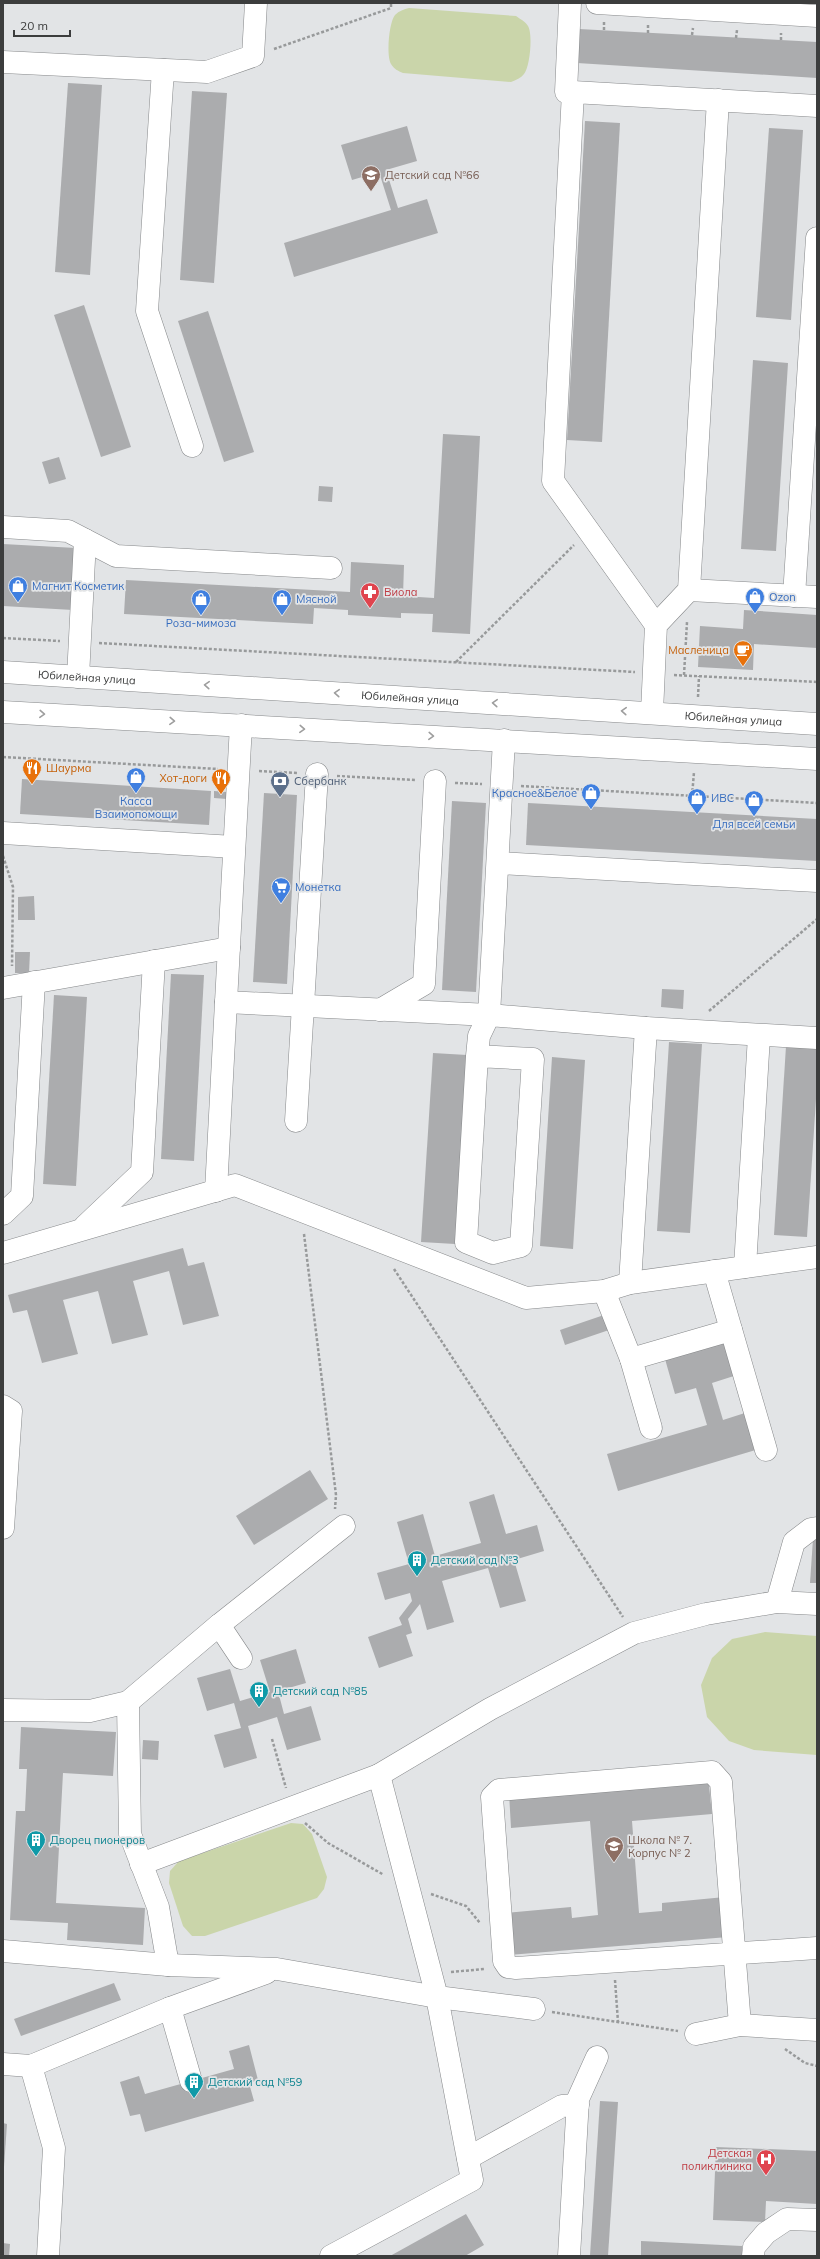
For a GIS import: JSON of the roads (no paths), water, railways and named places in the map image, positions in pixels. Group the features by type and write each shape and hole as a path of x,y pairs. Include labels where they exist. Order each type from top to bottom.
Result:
{"main road":[{"path":"3,62 207,72 253,56 256,3"},
{"path":"570,3 566,92 817,106"},
{"path":"597,3 817,16"},
{"path":"163,70 147,310 192,446"},
{"path":"573,92 553,481 656,625 652,712"},
{"path":"656,625 689,590 718,100"},
{"path":"794,596 817,238"},
{"path":"3,527 68,531 116,556 330,568"},
{"path":"78,677 85,540"},
{"path":"689,590 817,597"},
{"name":"Юбилейная улица","path":"3,672 652,712 817,724"},
{"path":"3,712 817,758"},
{"path":"216,1191 241,725"},
{"path":"478,1056 533,1059 521,1246 493,1253 466,1242 479,1036 489,1016 504,740"},
{"path":"296,1121 305,1006 317,774"},
{"path":"380,1010 424,984 434,782"},
{"path":"3,833 234,847"},
{"path":"498,863 817,881"},
{"path":"7,987 229,948"},
{"path":"82,1229 142,1172 154,960"},
{"path":"3,1214 22,1196 34,982"},
{"path":"226,1002 489,1016 759,1036 817,1038"},
{"path":"630,1283 646,1028"},
{"path":"745,1267 759,1036"},
{"path":"3,1253 235,1185 526,1298 604,1291 630,1283 817,1257"},
{"path":"491,1284 493,1253"},
{"path":"714,1271 766,1450"},
{"path":"604,1291 631,1359 651,1428"},
{"path":"631,1359 731,1330"},
{"path":"3,1406 11,1411 3,1528"},
{"path":"777,1602 794,1542 811,1529 817,1528"},
{"path":"3,1710 90,1710 128,1702 219,1625 338,1530"},
{"path":"141,1864 292,1809 379,1775 490,1709 634,1633 706,1614 777,1602 817,1604"},
{"path":"219,1625 241,1658"},
{"path":"128,1702 130,1834 158,1907 168,1965"},
{"path":"740,2025 735,1952 721,1782 712,1772 499,1790 494,1793 492,1797 503,1950 504,1961 508,1967 516,1968 735,1952 817,1948"},
{"path":"331,2256 472,2180 437,1997 379,1775"},
{"path":"3,1951 168,1965 277,1970 437,1997 534,2009"},
{"path":"3,2064 31,2066 170,2008 277,1970"},
{"path":"170,2008 191,2082"},
{"path":"696,2034 740,2025 817,2030"},
{"path":"569,2256 578,2099 597,2057"},
{"path":"31,2066 54,2148 48,2256"},
{"path":"468,2158 562,2106 578,2106"},
{"path":"753,2256 754,2247 766,2232 787,2219 817,2220"}],"place":[{"name":"Детский сад №66","path":"371,192"},
{"name":"Магнит Косметик","path":"18,603"},
{"name":"Виола","path":"370,609"},
{"name":"Ozon","path":"755,614"},
{"name":"Роза-мимоза","path":"201,616"},
{"name":"Мясной","path":"282,616"},
{"name":"Масленица","path":"743,667"},
{"name":"Шаурма","path":"32,785"},
{"name":"Касса Взаимопомощи","path":"136,794"},
{"name":"Хот-доги","path":"221,795"},
{"name":"Сбербанк","path":"280,798"},
{"name":"Красное&Белое","path":"591,810"},
{"name":"ИВС","path":"697,815"},
{"name":"Для всей семьи","path":"754,817"},
{"name":"Монетка","path":"281,904"},
{"name":"Детский сад №3","path":"417,1577"},
{"name":"Детский сад №85","path":"259,1708"},
{"name":"Дворец пионеров","path":"36,1857"},
{"name":"Школа № 7. Корпус № 2","path":"614,1863"},
{"name":"Детский сад №59","path":"194,2099"},
{"name":"Детская поликлиника","path":"766,2176"}]}
